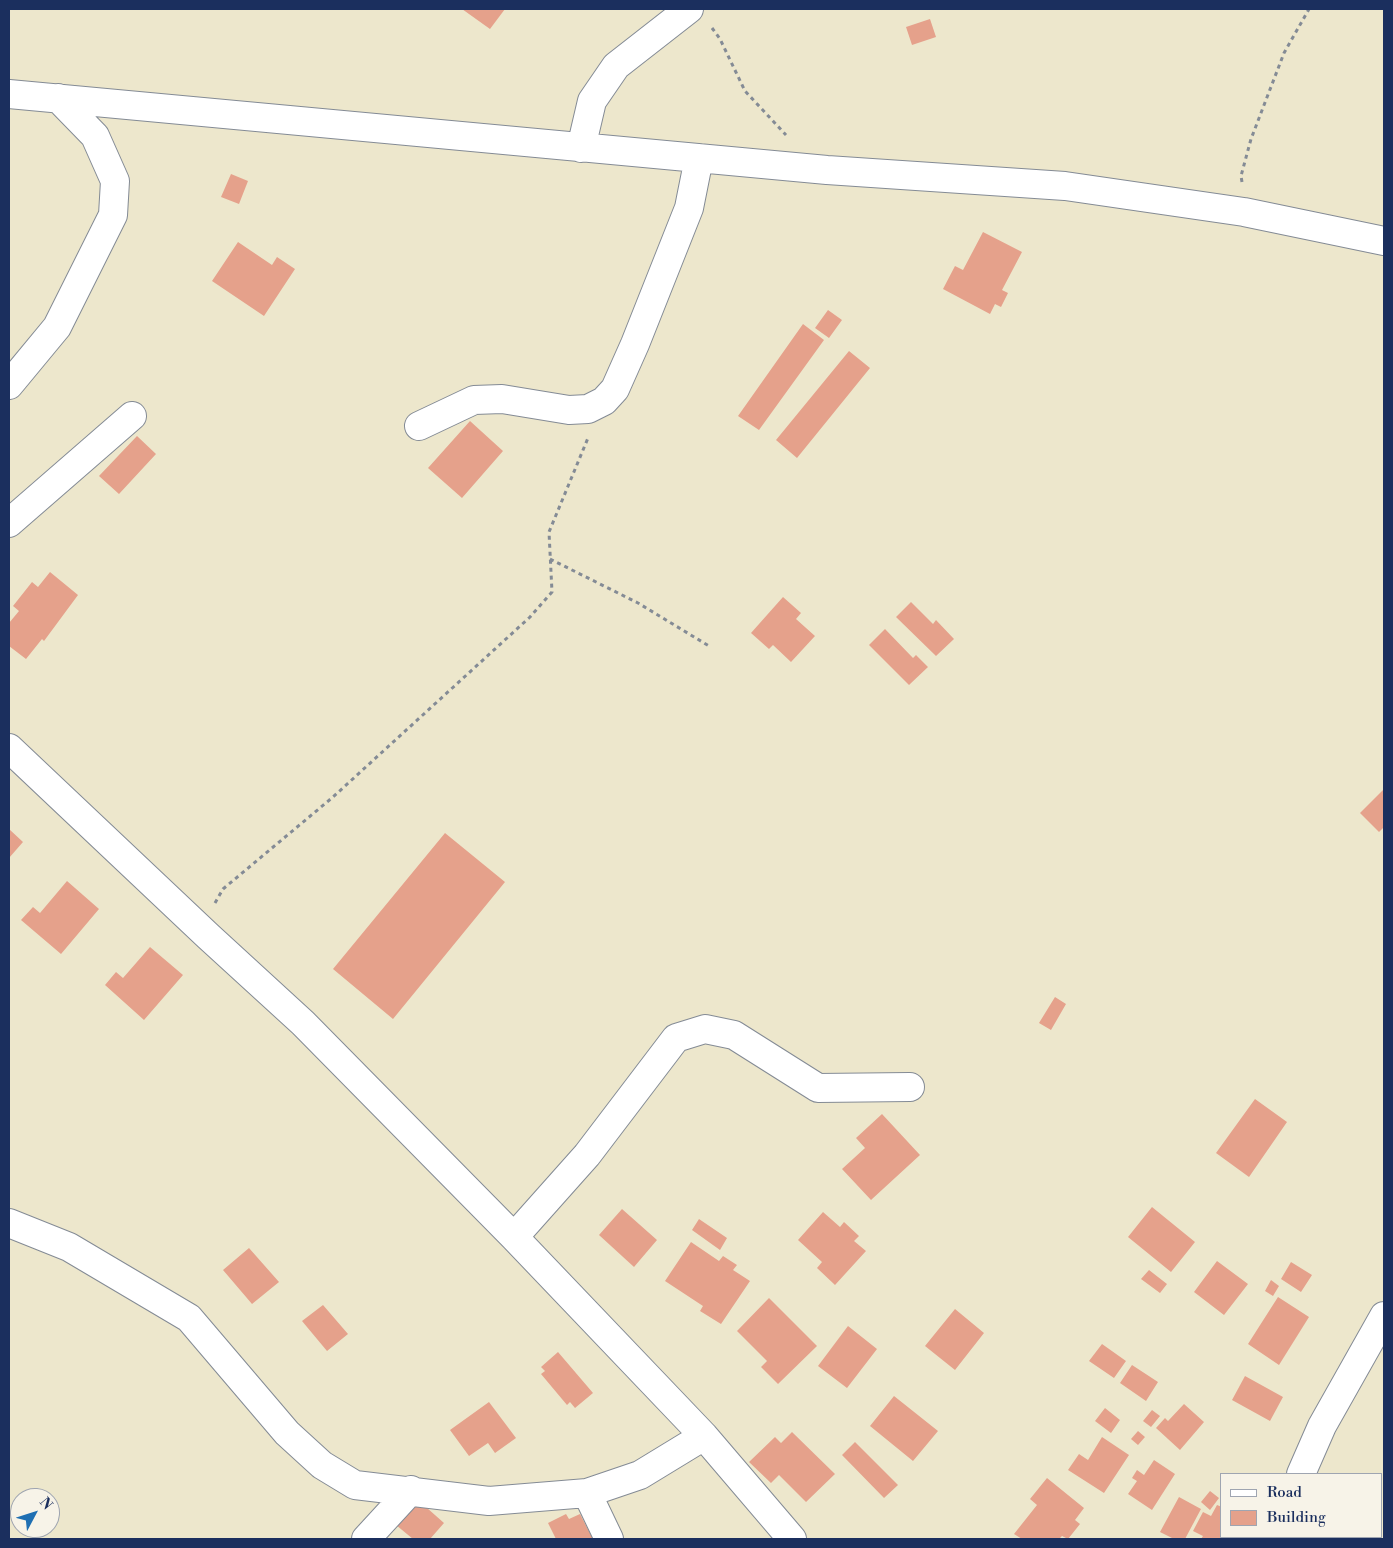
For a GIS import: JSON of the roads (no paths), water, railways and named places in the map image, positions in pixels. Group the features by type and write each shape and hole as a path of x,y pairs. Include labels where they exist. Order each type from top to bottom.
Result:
{"street":[{"path":"580,148 592,102 616,66 689,14"},
{"path":"9,94 837,171 1065,186 1244,212 1384,241"},
{"path":"9,385 57,327 113,214 115,181 95,136 58,98"},
{"path":"419,426 474,400 502,399 569,410 588,409 604,401 614,389 635,344 689,208 699,158"},
{"path":"9,523 132,416"},
{"path":"9,748 208,936 303,1022 514,1237 704,1436 792,1539"},
{"path":"514,1237 588,1155 676,1038 705,1029 734,1035 818,1088 910,1087"},
{"path":"9,1223 69,1247 189,1318 287,1433 322,1465 355,1485 411,1490 489,1501 587,1493 640,1475 704,1436"},
{"path":"1301,1473 1322,1426 1384,1316"},
{"path":"366,1539 411,1490"},
{"path":"587,1493 609,1539"}]}
